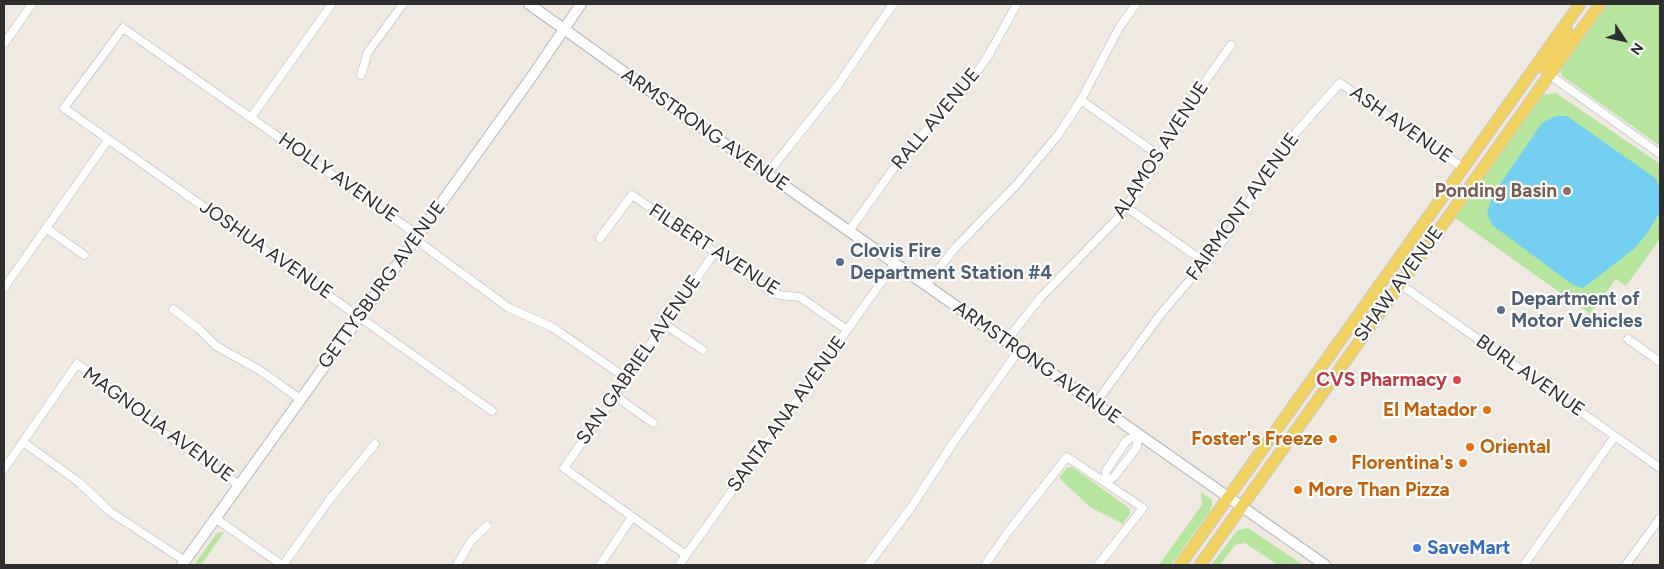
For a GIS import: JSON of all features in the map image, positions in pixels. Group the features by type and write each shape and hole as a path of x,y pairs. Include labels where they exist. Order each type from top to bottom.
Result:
{"main road":[{"name":"SHAW AVENUE","path":"1180,565 1580,4"},
{"path":"1572,44 1591,4"},
{"name":"SHAW AVENUE","path":"1200,565 1600,4"},
{"path":"1550,75 1545,69 1568,36 1565,25"},
{"path":"1448,216 1447,205 1466,177 1462,167"},
{"path":"1400,284 1397,276 1413,253 1411,240"}],"street":[{"path":"4,44 32,4"},
{"path":"252,116 332,4"},
{"path":"361,75 368,52 403,4"},
{"name":"ARMSTRONG AVENUE","path":"529,4 767,174 1325,565"},
{"name":"GETTYSBURG AVENUE","path":"183,563 581,4"},
{"path":"767,174 838,85 893,4"},
{"name":"RALL AVENUE","path":"849,231 901,158 964,90 988,56 1017,4"},
{"path":"926,285 970,230 1038,161 1081,100 1119,28 1136,4"},
{"name":"HOLLY AVENUE","path":"64,108 122,28 252,116 408,228 423,244 509,308 552,328 626,378"},
{"name":"ALAMOS AVENUE","path":"1006,340 1024,316 1096,243 1126,207 1161,157 1188,106 1231,45"},
{"path":"1550,75 1660,154"},
{"name":"ASH AVENUE","path":"1340,83 1462,167"},
{"name":"FAIRMONT AVENUE","path":"1095,404 1160,315 1206,263 1248,206 1290,139 1340,83"},
{"path":"1081,100 1161,157"},
{"name":"JOSHUA AVENUE","path":"64,108 492,411"},
{"path":"4,288 108,140"},
{"name":"FILBERT AVENUE","path":"600,238 632,195 773,292 806,300 847,330"},
{"path":"1126,207 1206,263"},
{"path":"46,228 84,255"},
{"name":"SAN GABRIEL AVENUE","path":"632,517 564,468 715,252"},
{"name":"SANTA ANA AVENUE","path":"679,565 895,262"},
{"name":"BURL AVENUE","path":"1400,284 1660,468"},
{"path":"173,309 199,329 216,346 233,358 261,372 300,399"},
{"path":"664,324 703,350"},
{"path":"1628,340 1660,362"},
{"path":"868,565 910,509 955,440 1019,350"},
{"name":"MAGNOLIA AVENUE","path":"23,442 77,364 135,406 161,431 239,485"},
{"path":"614,395 653,423"},
{"path":"1105,482 1114,477 1137,447 1138,434"},
{"path":"1105,482 1106,472 1126,441 1138,434"},
{"path":"1524,565 1615,436"},
{"path":"4,469 23,442 80,483 109,511 183,563"},
{"path":"215,518 282,565 330,499 375,444"},
{"path":"985,565 1008,532 1067,457 1143,508 1098,565"},
{"path":"600,565 632,517 686,556"},
{"path":"1626,565 1660,518"},
{"path":"456,565 471,541 487,526"}],"green space":[{"path":"1608,4 1660,4 1660,146 1562,76 1561,70"},
{"name":"Ponding Basin","path":"1556,93 1660,164 1660,239 1626,286 1616,279 1590,314 1455,218 1543,95"},
{"path":"1072,467 1129,508 1130,513 1123,524 1090,507 1059,478 1067,468"},
{"path":"1201,492 1212,500 1209,512 1171,565 1159,565 1202,505"},
{"path":"1248,528 1303,565 1278,565 1245,543 1235,545 1220,565 1211,565 1238,530"},
{"path":"224,532 201,565 194,565 217,533"}],"water":[{"name":"Ponding Basin","path":"1556,116 1567,116 1655,178 1660,187 1660,212 1648,232 1634,249 1583,288 1573,285 1492,225 1487,213 1492,196 1542,123"}],"place":[{"name":"Ponding Basin","path":"1567,191"},
{"name":"Clovis Fire Department Station #4","path":"840,262"},
{"name":"Department of Motor Vehicles","path":"1501,310"},
{"name":"CVS Pharmacy","path":"1457,380"},
{"name":"El Matador","path":"1487,410"},
{"name":"Foster's Freeze","path":"1333,439"},
{"name":"Oriental","path":"1470,447"},
{"name":"Florentina's","path":"1463,463"},
{"name":"More Than Pizza","path":"1298,490"},
{"name":"SaveMart","path":"1417,548"}]}
